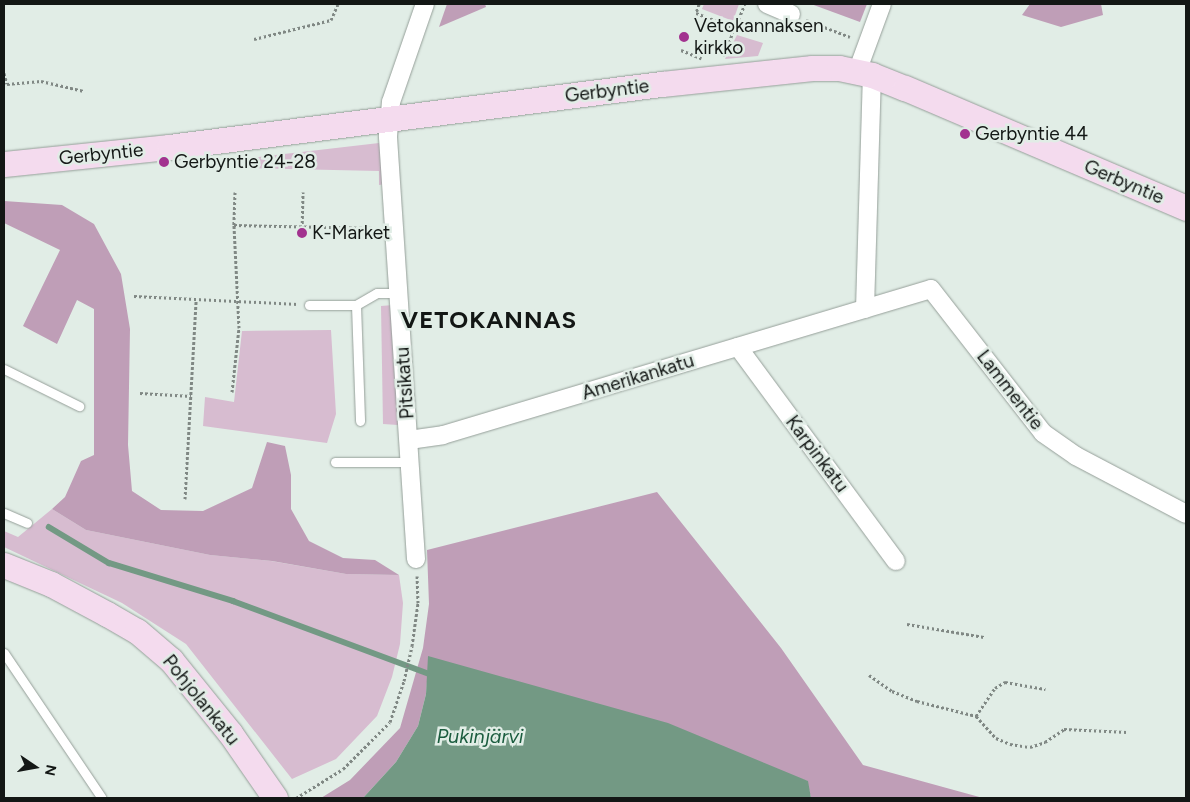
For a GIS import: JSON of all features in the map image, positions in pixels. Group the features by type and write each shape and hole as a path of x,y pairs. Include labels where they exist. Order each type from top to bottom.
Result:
{"main road":[{"name":"Gerbyntie","path":"4,164 169,147 389,117 812,68 865,74 1186,208"},
{"name":"Pohjolankatu","path":"4,565 51,584 107,614 136,631 171,660 230,734 275,798"}],"street":[{"name":"Pitsikatu","path":"416,559 389,117 391,102 425,4"},
{"path":"767,4 792,14"},
{"path":"865,309 870,126 865,74 882,4"},
{"name":"Amerikankatu","path":"409,440 443,435 931,289"},
{"name":"Lammentie","path":"931,289 1043,433 1076,456 1186,514"},
{"name":"Karpinkatu","path":"738,347 896,561"}],"lane":[{"path":"309,304 356,305 377,293 399,293"},
{"path":"356,305 360,421"},
{"path":"4,369 79,406"},
{"path":"335,462 410,462"},
{"path":"4,513 26,523"},
{"path":"4,653 101,797"}],"path":[{"path":"254,39 331,20 338,4"},
{"path":"699,4 696,12 735,28"},
{"path":"719,65 745,4"},
{"path":"792,14 850,37"},
{"path":"4,73 7,84 41,81 84,91"},
{"path":"232,392 239,328 234,225 235,192"},
{"path":"302,233 303,192"},
{"path":"234,225 396,228"},
{"path":"134,296 309,304"},
{"path":"185,499 196,300"},
{"path":"140,393 191,396"},
{"path":"296,798 343,769 390,722 404,681 412,646 418,603 416,559"},
{"path":"907,624 984,637"},
{"path":"869,675 909,698 976,716 996,738 1010,744 1030,747 1045,742 1064,729 1127,732"},
{"path":"976,716 995,688 1005,682 1045,689"}],"shaded area":[{"path":"447,4 485,4 486,7 439,27"},
{"path":"704,4 739,4 733,21 702,9"},
{"path":"811,4 867,4 860,22"},
{"path":"1030,4 1101,4 1103,15 1061,27 1022,15"},
{"path":"737,35 763,43 758,56 725,59"},
{"path":"379,143 384,152 386,184 379,185 379,171 245,168 241,159"},
{"path":"4,201 62,205 94,224 121,274 130,329 128,445 132,491 161,510 203,511 252,488 267,442 285,446 291,475 291,509 309,541 343,558 375,560 399,575 346,574 272,561 210,555 86,530 52,509 65,497 81,461 94,455 94,309 77,300 57,344 23,326 60,250 4,223"},
{"path":"393,305 398,425 383,424 381,306"},
{"path":"331,330 336,414 327,443 203,426 205,397 234,402 242,331"},
{"path":"657,492 781,648 863,765 983,798 811,798 807,781 429,657 426,694 418,726 396,762 363,798 321,798 350,780 400,728 423,648 429,604 427,550"},
{"path":"52,509 86,530 210,555 271,561 346,574 399,575 403,603 400,644 392,677 377,716 336,759 292,779 186,644 122,603 4,547 4,531 18,537"}],"water":[{"name":"Pukinjärvi","path":"428,656 668,723 808,781 811,798 363,798 396,762 418,726 426,694"}],"waterway":[{"path":"49,527 109,563 233,601 427,673"}],"place":[{"name":"Vetokannaksen kirkko","path":"684,37"},
{"name":"Gerbyntie 44","path":"965,134"},
{"name":"Gerbyntie 24-28","path":"164,162"},
{"name":"K-Market","path":"302,233"}],"district":[{"name":"VETOKANNAS","path":"489,320"}]}
